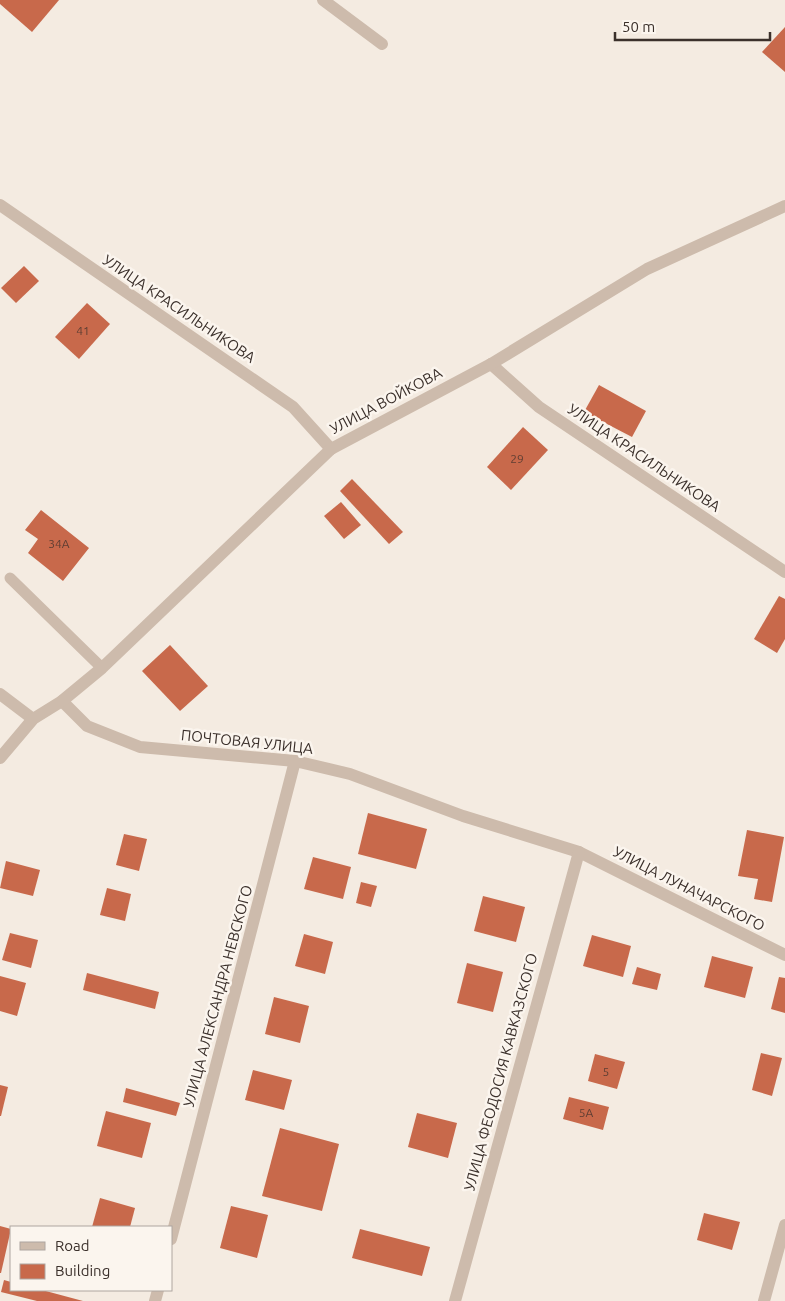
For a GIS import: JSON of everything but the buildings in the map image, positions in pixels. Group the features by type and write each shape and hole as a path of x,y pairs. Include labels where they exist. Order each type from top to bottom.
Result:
{"street":[{"path":"323,0 382,44"},
{"name":"УЛИЦА КРАСИЛЬНИКОВА","path":"0,205 293,407 331,449"},
{"name":"УЛИЦА ВОЙКОВА","path":"0,758 33,719 62,701 102,668 331,449 491,364 647,269 785,206"},
{"name":"УЛИЦА КРАСИЛЬНИКОВА","path":"491,364 539,407 785,572"},
{"path":"0,694 33,719"},
{"name":"ПОЧТОВАЯ УЛИЦА","path":"62,701 87,726 140,747 295,761 350,774 462,816 579,852"},
{"name":"УЛИЦА АЛЕКСАНДРА НЕВСКОГО","path":"172,1234 295,761"},
{"name":"УЛИЦА ЛУНАЧАРСКОГО","path":"579,852 785,955"},
{"name":"УЛИЦА ФЕОДОСИЯ КАВКАЗСКОГО","path":"455,1301 579,852"},
{"path":"764,1301 785,1225"}],"lane":[{"path":"10,578 102,668"}]}
